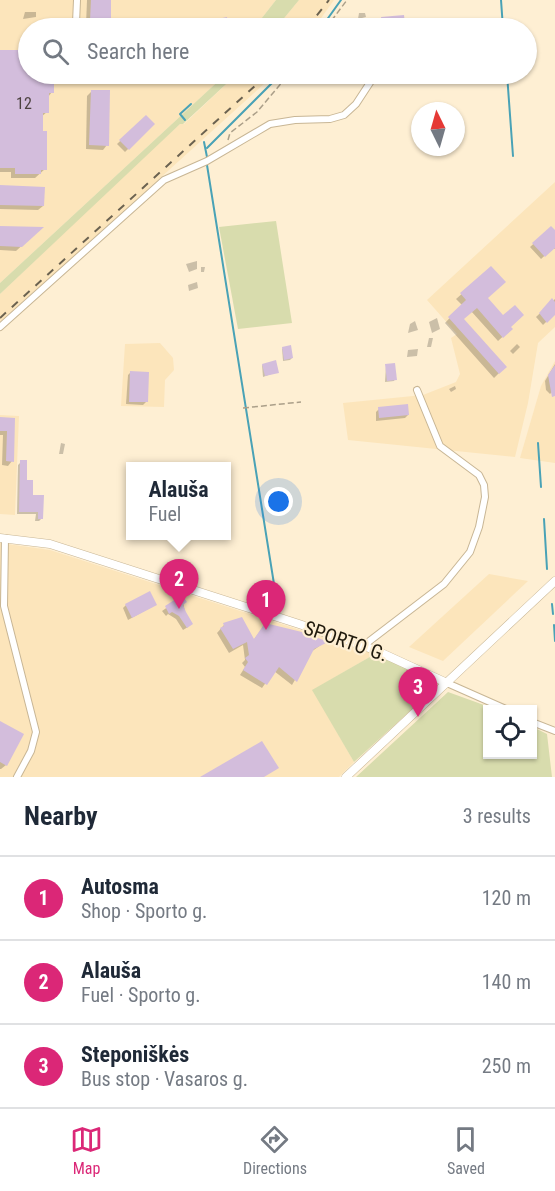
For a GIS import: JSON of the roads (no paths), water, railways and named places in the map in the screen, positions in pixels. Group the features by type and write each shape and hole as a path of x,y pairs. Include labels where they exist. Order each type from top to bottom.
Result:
{"street":[{"path":"76,0 76,18"},
{"path":"0,327 164,180 226,150 270,124 295,120 330,119 344,115 356,104 369,84"},
{"path":"363,646 444,584 470,552 479,527 485,497 484,485 479,475 440,446 417,390"},
{"path":"3,538 4,606 36,732 31,752 17,777"},
{"name":"SPORTO G.","path":"3,538 50,544 363,646 447,683"},
{"path":"346,777 555,582"},
{"path":"447,683 497,705"},
{"path":"537,725 555,731"}],"waterway":[{"path":"328,18 341,0"},
{"path":"501,0 502,18"},
{"path":"207,148 271,84"},
{"path":"508,84 513,156"},
{"path":"185,120 180,114 191,104"},
{"path":"204,142 207,157"},
{"path":"207,165 278,609"},
{"path":"538,443 541,487"},
{"path":"544,519 547,569"},
{"path":"552,604 553,614"},
{"path":"554,625 555,641"}],"railway":[{"path":"315,18 329,0"},
{"path":"0,318 257,84"}],"place":[{"name":"Alauša","path":"179,609"},
{"name":"Autosma","path":"266,630"},
{"name":"Steponiškės","path":"418,717"}]}
